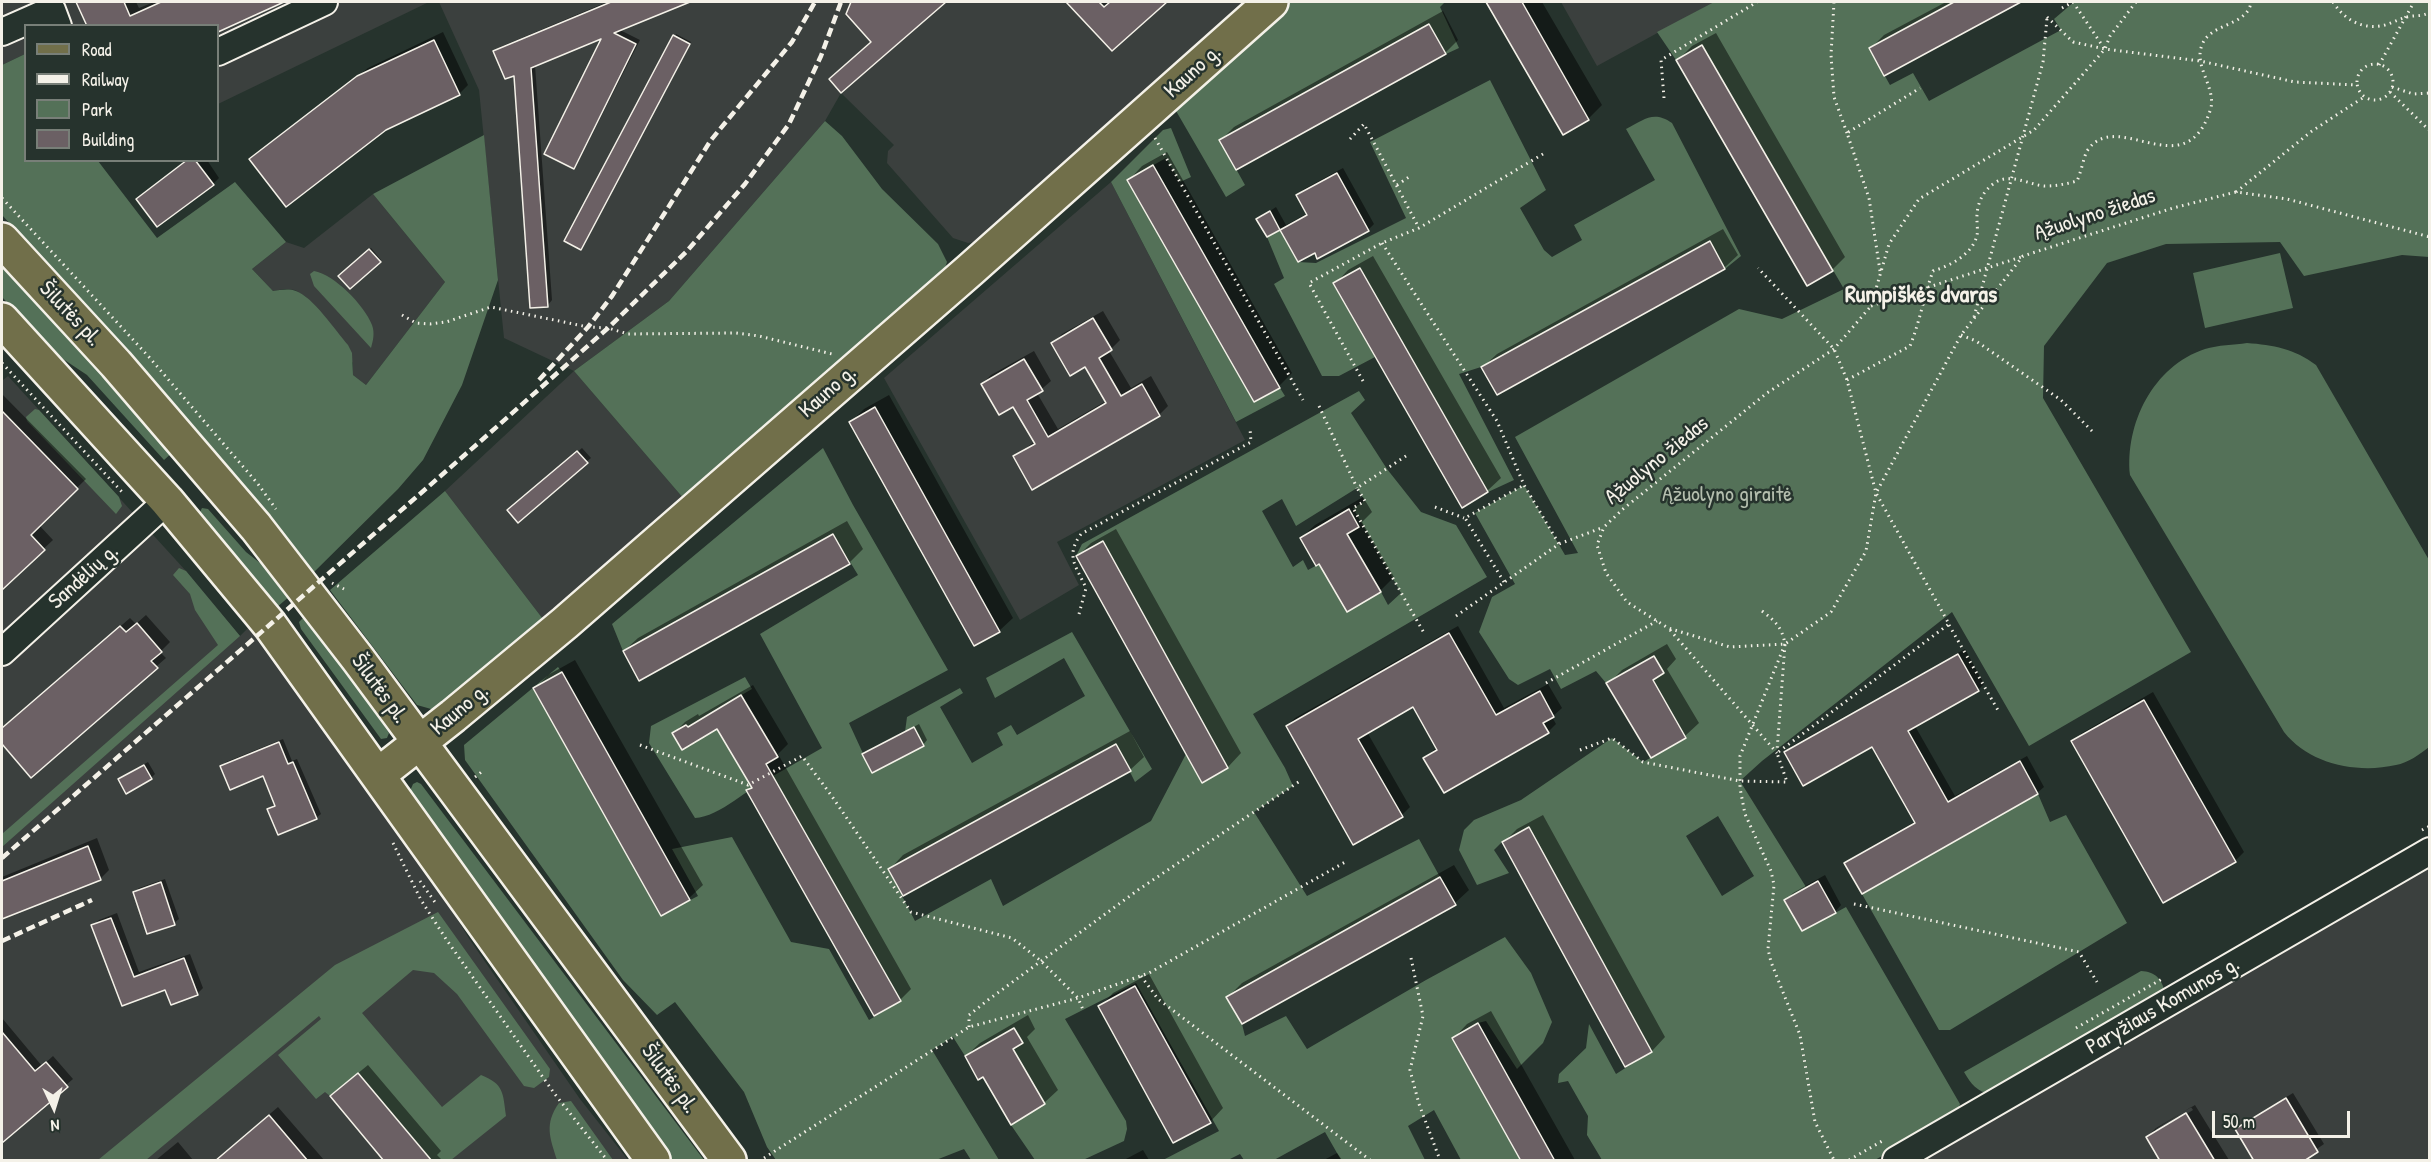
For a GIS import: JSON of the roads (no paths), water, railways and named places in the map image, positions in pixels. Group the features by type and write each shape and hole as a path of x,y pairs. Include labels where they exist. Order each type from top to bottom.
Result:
{"main road":[{"name":"Kauno g.","path":"378,775 556,630 970,270 1271,2"},
{"name":"Šilutės pl.","path":"2,240 116,364 207,469 307,591 729,1161"},
{"path":"2,320 167,501 270,625 652,1161"},
{"path":"167,501 207,469"}],"street":[{"path":"219,52 324,2"},
{"path":"2,32 52,10 57,24"},
{"name":"Sandėlių g.","path":"2,652 167,501"},
{"name":"Paryžiaus Komunos g.","path":"1896,1161 2430,851"}],"railway":[{"path":"539,380 588,327 612,296 711,140 792,42 815,2"},
{"path":"2,858 483,439 608,328 687,251 745,184 789,124 821,56 841,2"},
{"path":"2,941 92,900"}],"district":[{"name":"Rumpiškės dvaras","path":"1921,296"}],"park label":[{"name":"Ąžuolyno giraitė","path":"1727,495"}]}
